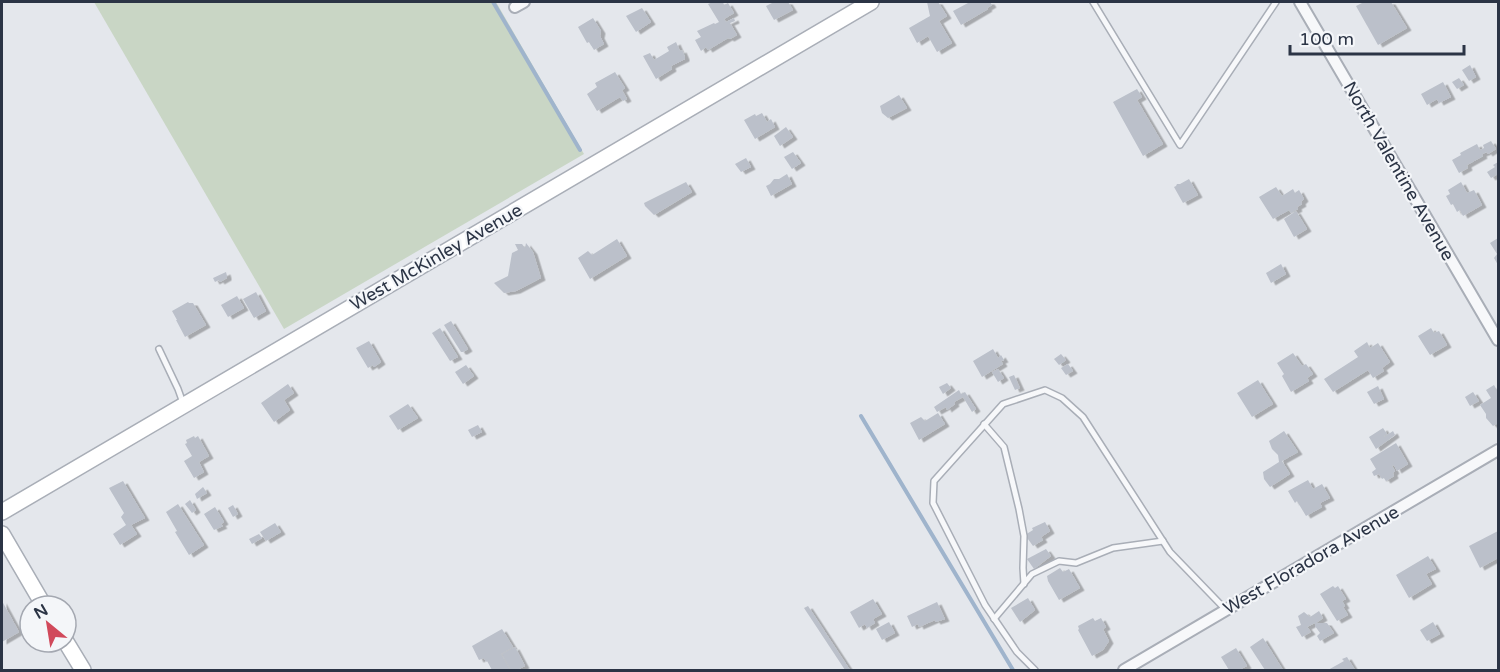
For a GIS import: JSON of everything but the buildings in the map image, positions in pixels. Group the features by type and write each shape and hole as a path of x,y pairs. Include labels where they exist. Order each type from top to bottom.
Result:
{"main road":[{"name":"West McKinley Avenue","path":"2,512 871,2"},
{"path":"2,534 37,594"},
{"path":"73,654 83,670"}],"street":[{"name":"North Valentine Avenue","path":"1300,2 1498,340"},
{"name":"West Floradora Avenue","path":"1124,670 1498,450"}],"lane":[{"path":"1093,2 1180,145 1276,2"},
{"path":"159,349 183,405"},
{"path":"1035,670 1017,652 985,605 933,502 934,481 1003,404 1045,390 1062,398 1083,417 1170,552 1226,610"},
{"path":"984,424 1004,447 1024,536 1024,584"},
{"path":"994,619 1032,574 1059,561 1076,563 1113,548 1163,541"}],"green space":[{"path":"94,2 496,2 584,154 284,329"}],"waterway":[{"path":"493,2 580,150"},
{"path":"861,416 1013,670"}]}
